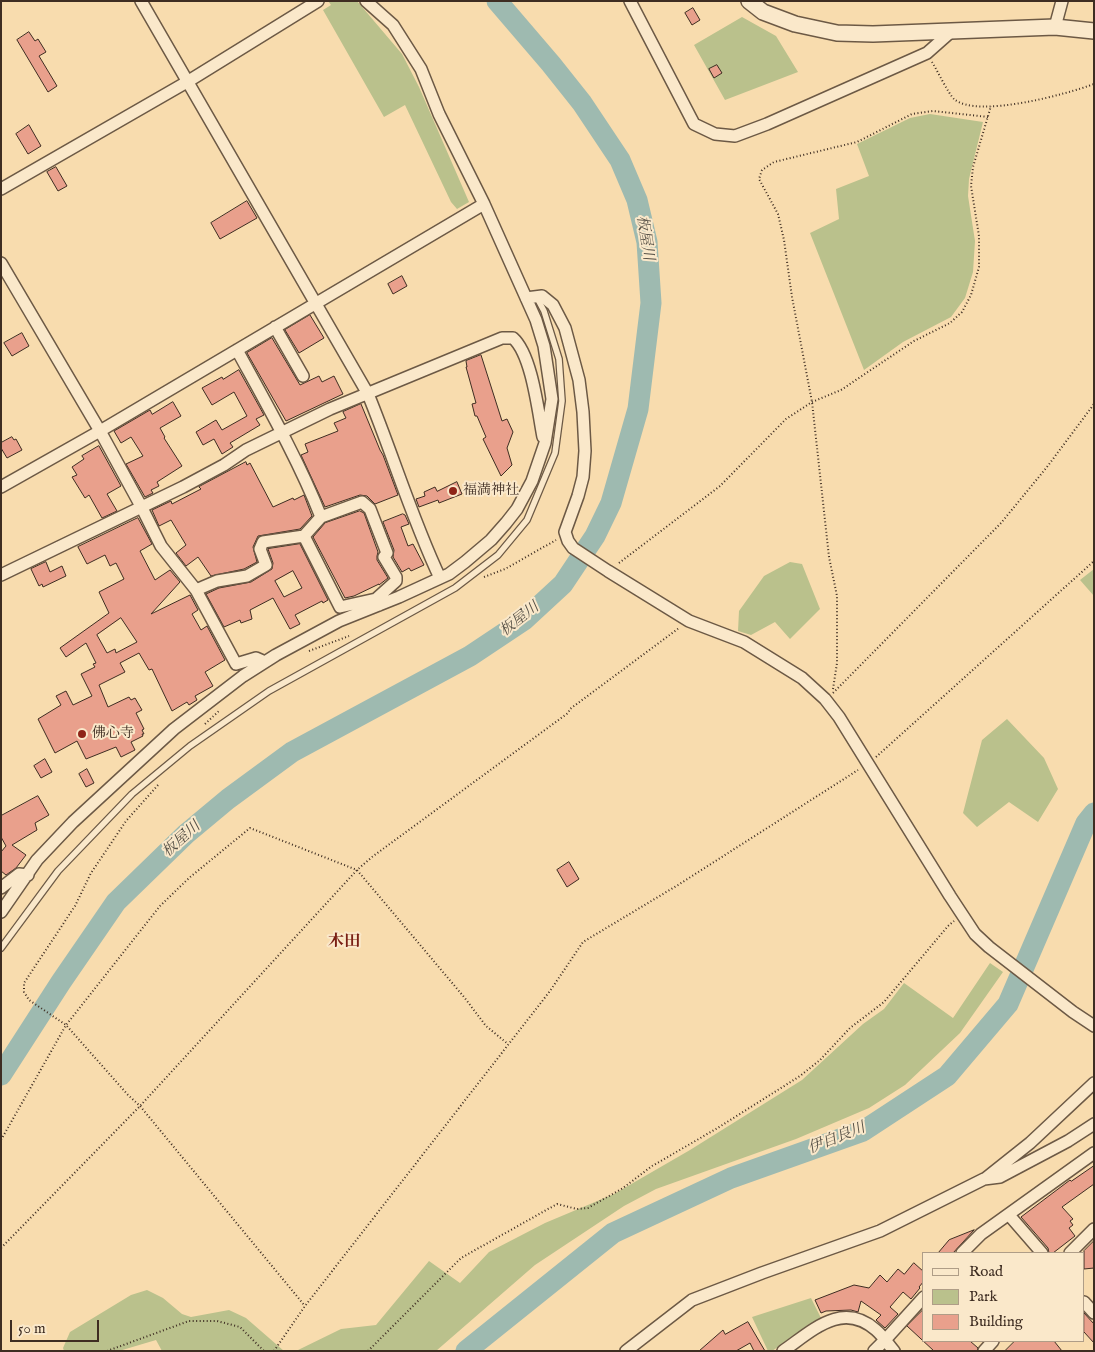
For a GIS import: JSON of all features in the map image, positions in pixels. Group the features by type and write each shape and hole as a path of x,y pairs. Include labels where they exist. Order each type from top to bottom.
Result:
{"street":[{"path":"141,1 368,394 429,555 440,578"},
{"path":"1,189 187,82 318,1"},
{"path":"1,912 37,860 73,822 174,729 243,676 265,662 377,602 440,578 465,562 491,540 517,509 532,481 545,443 552,398 544,346 531,297 439,114 421,69 393,25 366,1"},
{"path":"630,1 694,124 715,134 735,136 767,124 927,53 953,30"},
{"path":"749,1 763,12 795,24 837,33 873,34 1055,27 1092,31"},
{"path":"1055,27 1062,1"},
{"path":"1,488 484,204"},
{"path":"1,263 100,431 161,546 196,590 236,664 256,658 265,662"},
{"path":"531,297 542,296 548,299 559,314 570,345 579,380 585,451 583,477 565,532 573,548 689,621 744,642 802,678 825,699 840,717 975,934 1072,1012 1094,1026"},
{"path":"275,327 303,376"},
{"path":"1,576 142,508 224,466 246,450 330,409 502,338 513,338 519,343 534,384 545,443"},
{"path":"237,350 283,432 321,517"},
{"path":"196,590 217,581 248,576 266,565 260,549 263,542 304,536 321,517 362,502 370,509 386,553 384,557 396,576 396,581 377,602 340,607 304,536"},
{"path":"1,888 19,874 28,875"},
{"path":"626,1351 692,1300 880,1231 984,1179 1030,1143 1094,1083"},
{"path":"984,1179 1000,1177 1068,1141 1094,1124"},
{"path":"963,1252 976,1238 1094,1153"},
{"path":"1009,1214 1041,1252"},
{"path":"1071,1252 1094,1229"},
{"path":"874,1351 922,1299"},
{"path":"1085,1303 1094,1313"},
{"path":"783,1351 820,1325 834,1319 846,1317 861,1321 876,1330 894,1351"}],"lane":[{"path":"1,948 58,871 132,794 190,746 269,691 455,588 498,554 527,520 555,453 562,401 559,359 544,311 531,297"}],"path":[{"path":"927,53 954,99 970,106 991,106 1047,99 1094,84"},
{"path":"603,568 664,531 720,486 786,419 812,402 840,390 914,341 950,323 962,312 970,295 978,267 979,236 971,186 973,167 991,106"},
{"path":"988,117 933,111 912,114 857,142 774,162 762,170 759,179 778,214 812,402 828,557 837,596 837,663 832,693 1001,522 1048,467 1094,404"},
{"path":"480,579 505,569 554,542 565,532"},
{"path":"274,1351 305,1306 550,991 583,942 678,885 869,764 1094,561"},
{"path":"1,1248 140,1106 357,870 568,713 570,709 649,649 689,621"},
{"path":"308,652 350,635 366,636"},
{"path":"190,746 206,722 220,710"},
{"path":"164,779 126,821 91,873 75,906 24,983 24,992 28,1000 33,1004 66,1025 140,1106 305,1306"},
{"path":"1,1140 66,1025 160,906 189,878 250,828 357,870 464,997 486,1026 508,1044"},
{"path":"368,1351 461,1258 557,1204 577,1209 588,1208 623,1188 652,1166 716,1129 800,1076 820,1060 850,1028 884,1002 948,926 962,915"},
{"path":"107,1351 188,1321 217,1321 240,1327 264,1351"}],"green space":[{"path":"328,1 357,1 402,54 419,87 469,202 457,209 451,202 405,105 384,117 323,10 331,5"},
{"path":"742,17 776,36 798,72 725,100 694,45"},
{"path":"930,114 983,122 969,179 968,196 975,241 973,272 965,298 951,317 903,342 864,370 810,233 839,219 836,189 869,176 857,144 910,118"},
{"path":"790,562 802,564 820,609 790,639 775,622 751,635 738,631 739,611 764,576"},
{"path":"1094,569 1094,596 1080,580"},
{"path":"1007,719 1044,758 1058,789 1038,822 1009,802 977,827 963,813 982,740"},
{"path":"990,963 1003,972 960,1033 905,1085 869,1108 796,1139 656,1189 624,1206 535,1265 436,1351 296,1351 341,1329 376,1325 429,1261 460,1283 489,1252 545,1223 614,1194 690,1150 802,1080 863,1024 884,1009 904,983 953,1018"},
{"path":"147,1290 163,1298 182,1314 191,1317 229,1310 246,1318 284,1351 162,1351 156,1340 119,1351 64,1351 63,1348 70,1332 131,1295"},
{"path":"811,1298 821,1318 772,1351 768,1351 752,1317"}],"building":[{"path":"693,8 700,20 692,25 685,13"},
{"path":"29,32 35,41 38,39 46,52 39,56 57,86 48,92 17,40"},
{"path":"717,65 722,73 714,78 709,69"},
{"path":"29,125 41,146 28,154 16,134"},
{"path":"56,167 67,186 58,191 47,172"},
{"path":"247,201 257,218 220,239 211,223"},
{"path":"402,276 407,286 393,294 388,284"},
{"path":"310,315 324,338 299,353 285,330"},
{"path":"22,333 29,346 12,356 4,343"},
{"path":"272,338 300,385 319,376 322,382 334,376 343,394 286,421 247,353"},
{"path":"481,355 502,421 507,419 513,432 507,448 512,465 501,476 483,439 486,437 477,416 475,416 472,404 476,403 466,361"},
{"path":"239,370 264,415 256,419 260,425 230,443 233,447 222,454 214,439 203,445 196,432 216,420 222,430 247,416 234,392 212,405 202,388"},
{"path":"173,402 181,416 160,428 164,438 182,466 157,482 159,486 151,490 153,493 145,497 126,464 143,456 131,437 121,443 114,431 150,410 152,414"},
{"path":"361,404 398,495 375,504 367,496 360,495 325,507 301,455 308,452 305,444 338,431 334,423 346,418 343,412"},
{"path":"12,437 14,440 16,439 22,450 7,458 1,448 1,443"},
{"path":"99,446 121,486 107,494 117,511 102,518 89,495 85,498 72,477 77,475 72,467 84,459 82,456"},
{"path":"246,462 247,465 250,463 273,507 304,495 312,516 300,529 258,536 253,547 257,562 244,569 211,576 198,557 186,566 176,553 186,545 171,520 159,526 152,510 171,501 172,504"},
{"path":"457,482 462,494 439,503 438,500 419,507 416,499 425,496 424,492 435,487 437,491"},
{"path":"360,511 364,513 378,552 377,560 388,578 379,585 345,598 313,537 325,523"},
{"path":"403,514 409,524 401,527 408,546 413,544 424,565 411,571 409,568 402,572 393,557 394,550 383,522"},
{"path":"138,518 152,544 140,551 155,580 170,570 180,582 151,614 190,595 198,610 192,614 201,630 207,626 225,660 205,672 213,686 195,696 197,700 189,705 187,702 172,711 152,669 149,670 139,653 120,663 125,672 99,685 108,707 129,697 131,700 135,698 142,710 136,713 144,729 142,730 143,736 131,742 135,750 121,757 116,747 86,759 77,741 55,753 38,719 61,705 56,696 66,691 73,705 92,696 81,674 95,667 93,664 96,663 86,643 66,657 60,648 109,613 99,592 124,579 116,563 110,566 105,555 87,564 78,547","holes":["121,618 137,642 116,653 115,649 107,653 97,635"]},
{"path":"300,544 328,600 323,603 322,601 295,615 300,624 290,629 273,598 250,610 252,619 241,623 240,620 224,627 206,594 219,588 251,582 272,569 273,563 268,549","holes":["293,571 302,588 284,597 275,581"]},
{"path":"46,562 50,572 62,566 66,576 43,587 42,584 39,586 31,569"},
{"path":"45,759 52,772 41,778 34,766"},
{"path":"87,769 94,783 86,787 79,774"},
{"path":"38,796 49,815 35,823 37,830 12,845 26,855 16,868 6,875 1,871 1,852 6,846 1,837 1,816"},
{"path":"569,862 579,879 567,887 557,870"},
{"path":"1094,1166 1094,1184 1062,1207 1073,1219 1070,1221 1073,1225 1069,1228 1075,1236 1054,1252 1049,1252 1048,1248 1021,1217"},
{"path":"974,1230 954,1252 939,1252 949,1240"},
{"path":"1094,1241 1094,1268 1085,1269 1084,1251"},
{"path":"914,1263 922,1270 922,1283 911,1299 903,1292 890,1307 898,1314 885,1328 876,1320 881,1315 861,1301 858,1312 851,1310 821,1313 815,1300 854,1285 869,1288 880,1275 887,1282 898,1269 904,1274"},
{"path":"922,1311 922,1340 907,1326"},
{"path":"1085,1314 1094,1324 1094,1343 1085,1333"},
{"path":"748,1322 765,1351 754,1351 750,1343 736,1351 699,1351 723,1330 725,1334"},
{"path":"924,1342 971,1342 978,1348 977,1351 934,1351"},
{"path":"1014,1342 1055,1342 1062,1351 1005,1351"}],"waterway":[{"name":"板屋川","path":"1,1075 61,982 116,902 186,834 228,799 292,752 470,656 524,620 563,584 595,536 611,503 638,409 651,303 647,242 637,200 620,160 582,103 497,1"},
{"name":"伊自良川","path":"466,1351 613,1233 731,1178 863,1131 947,1076 1008,1004 1086,823 1094,813"}],"place":[{"name":"福満神社","path":"453,491"},
{"name":"佛心寺","path":"82,734"}],"district":[{"name":"木田","path":"344,943"}]}
